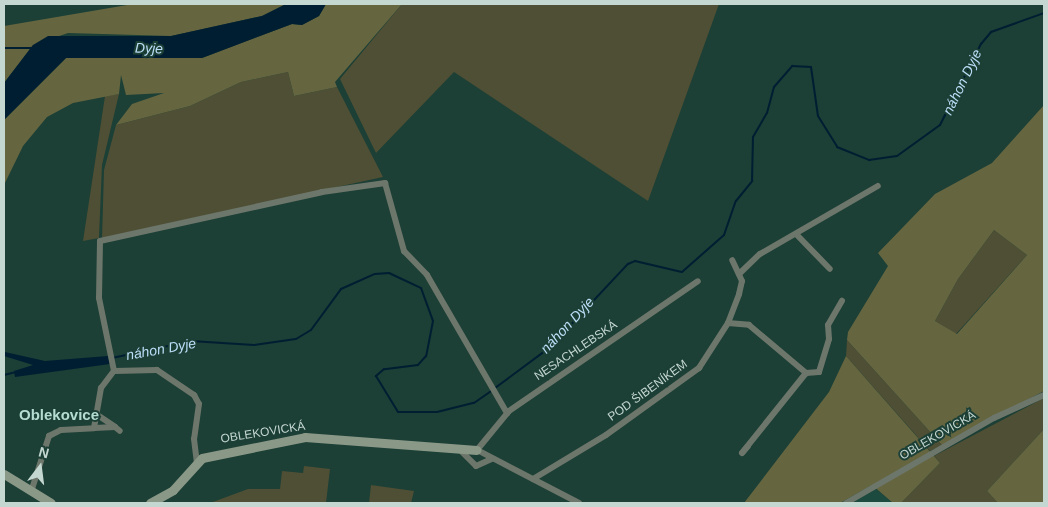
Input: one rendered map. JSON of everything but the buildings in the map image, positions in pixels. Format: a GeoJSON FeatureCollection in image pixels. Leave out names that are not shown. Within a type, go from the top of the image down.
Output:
{"type":"FeatureCollection","features":[{"type":"Feature","properties":{"kind":"street"},"geometry":{"type":"LineString","coordinates":[[94,428],[101,388],[113,368],[109,355],[98,287],[100,241],[385,183],[404,251],[427,275],[489,386],[507,413]]}},
{"type":"Feature","properties":{"kind":"street"},"geometry":{"type":"LineString","coordinates":[[732,260],[739,274],[760,254],[797,235],[878,186]]}},
{"type":"Feature","properties":{"kind":"street"},"geometry":{"type":"LineString","coordinates":[[797,235],[830,269]]}},
{"type":"Feature","properties":{"kind":"street","name":"POD ŠIBENÍKEM"},"geometry":{"type":"LineString","coordinates":[[533,479],[606,435],[699,368],[728,323],[739,294],[739,274]]}},
{"type":"Feature","properties":{"kind":"street","name":"NESACHLEBSKÁ"},"geometry":{"type":"LineString","coordinates":[[476,450],[507,413],[698,281]]}},
{"type":"Feature","properties":{"kind":"street"},"geometry":{"type":"LineString","coordinates":[[728,323],[750,325],[806,373],[820,372],[829,338],[828,325],[842,301]]}},
{"type":"Feature","properties":{"kind":"street"},"geometry":{"type":"LineString","coordinates":[[113,368],[157,370],[194,395],[199,404],[194,439],[197,464]]}},
{"type":"Feature","properties":{"kind":"street"},"geometry":{"type":"LineString","coordinates":[[748,446],[806,373]]}},
{"type":"Feature","properties":{"kind":"street","name":"OBLEKOVICKÁ"},"geometry":{"type":"LineString","coordinates":[[846,503],[994,418],[1044,395]]}},
{"type":"Feature","properties":{"kind":"street"},"geometry":{"type":"LineString","coordinates":[[35,498],[49,436],[61,430],[118,429],[96,414]]}},
{"type":"Feature","properties":{"kind":"street","name":"OBLEKOVICKÁ"},"geometry":{"type":"LineString","coordinates":[[150,503],[173,490],[197,464],[218,452],[305,437],[476,450],[580,503]]}},
{"type":"Feature","properties":{"kind":"street"},"geometry":{"type":"LineString","coordinates":[[459,449],[476,466],[492,459]]}},
{"type":"Feature","properties":{"kind":"street"},"geometry":{"type":"LineString","coordinates":[[4,474],[35,498],[51,503]]}},
{"type":"Feature","properties":{"kind":"shaded area"},"geometry":{"type":"Polygon","coordinates":[[[133,4],[286,4],[262,16],[171,36],[68,33],[33,45],[4,83],[4,26],[133,4]]]}},
{"type":"Feature","properties":{"kind":"shaded area"},"geometry":{"type":"Polygon","coordinates":[[[326,4],[402,4],[335,82],[337,87],[294,96],[288,72],[241,82],[190,106],[116,125],[132,104],[164,93],[126,95],[121,75],[119,94],[73,103],[47,117],[23,146],[4,185],[4,120],[66,58],[202,58],[292,24],[302,25],[319,16],[326,4]]]}},
{"type":"Feature","properties":{"kind":"shaded area"},"geometry":{"type":"Polygon","coordinates":[[[402,4],[719,4],[648,201],[454,72],[376,153],[340,79],[402,4]]]}},
{"type":"Feature","properties":{"kind":"shaded area"},"geometry":{"type":"Polygon","coordinates":[[[288,72],[294,96],[337,87],[383,177],[102,238],[104,170],[116,125],[190,106],[241,82],[288,72]]]}},
{"type":"Feature","properties":{"kind":"shaded area"},"geometry":{"type":"Polygon","coordinates":[[[119,94],[102,165],[99,238],[83,241],[105,96],[119,94]]]}},
{"type":"Feature","properties":{"kind":"shaded area"},"geometry":{"type":"Polygon","coordinates":[[[1044,105],[1044,391],[942,445],[847,340],[848,332],[888,266],[878,253],[935,194],[992,163],[1044,105]],[[994,230],[958,279],[935,321],[957,334],[1027,255],[994,230]]]}},
{"type":"Feature","properties":{"kind":"shaded area"},"geometry":{"type":"Polygon","coordinates":[[[994,230],[1027,255],[956,334],[935,321],[958,279],[994,230]]]}},
{"type":"Feature","properties":{"kind":"shaded area"},"geometry":{"type":"Polygon","coordinates":[[[847,340],[942,445],[930,451],[846,356],[847,340]]]}},
{"type":"Feature","properties":{"kind":"shaded area"},"geometry":{"type":"Polygon","coordinates":[[[846,356],[940,463],[901,503],[893,503],[872,485],[840,503],[744,503],[829,392],[846,356]]]}},
{"type":"Feature","properties":{"kind":"shaded area"},"geometry":{"type":"Polygon","coordinates":[[[1044,398],[1044,429],[987,491],[998,503],[901,503],[940,463],[934,456],[1044,398]]]}},
{"type":"Feature","properties":{"kind":"shaded area"},"geometry":{"type":"Polygon","coordinates":[[[1044,429],[1044,503],[998,503],[987,491],[1044,429]]]}},
{"type":"Feature","properties":{"kind":"shaded area"},"geometry":{"type":"Polygon","coordinates":[[[304,466],[330,469],[326,503],[210,503],[248,489],[280,489],[282,471],[303,473],[304,466]]]}},
{"type":"Feature","properties":{"kind":"shaded area"},"geometry":{"type":"Polygon","coordinates":[[[371,485],[414,491],[411,503],[369,503],[371,485]]]}},
{"type":"Feature","properties":{"kind":"shaded area"},"geometry":{"type":"Polygon","coordinates":[[[876,489],[893,503],[852,503],[876,489]]]}},
{"type":"Feature","properties":{"kind":"water","name":"Dyje"},"geometry":{"type":"Polygon","coordinates":[[[286,4],[326,4],[319,16],[302,25],[292,24],[202,58],[66,58],[4,120],[4,83],[33,45],[48,36],[171,36],[262,16],[286,4]]]}},
{"type":"Feature","properties":{"kind":"water"},"geometry":{"type":"Polygon","coordinates":[[[5,352],[45,361],[108,356],[110,364],[15,377],[14,371],[33,365],[4,356],[5,352]]]}},
{"type":"Feature","properties":{"kind":"waterway","name":"náhon Dyje"},"geometry":{"type":"LineString","coordinates":[[495,388],[549,348],[628,264],[635,261],[682,272],[724,235],[736,201],[752,181],[753,137],[767,113],[774,87],[792,66],[811,67],[818,116],[837,147],[869,160],[897,156],[940,125],[981,44],[991,32],[1044,13]]}},
{"type":"Feature","properties":{"kind":"waterway"},"geometry":{"type":"LineString","coordinates":[[4,48],[34,48]]}},
{"type":"Feature","properties":{"kind":"waterway","name":"náhon Dyje"},"geometry":{"type":"LineString","coordinates":[[112,358],[191,341],[254,345],[296,339],[311,330],[341,289],[375,274],[389,273],[421,288],[433,321],[426,356],[418,365],[384,369],[376,376],[398,412],[437,412],[474,403],[491,391]]}},
{"type":"Feature","properties":{"kind":"waterway"},"geometry":{"type":"LineString","coordinates":[[4,375],[16,372]]}},
{"type":"Feature","properties":{"kind":"district","name":"Oblekovice"},"geometry":{"type":"Point","coordinates":[59,415]}}]}
